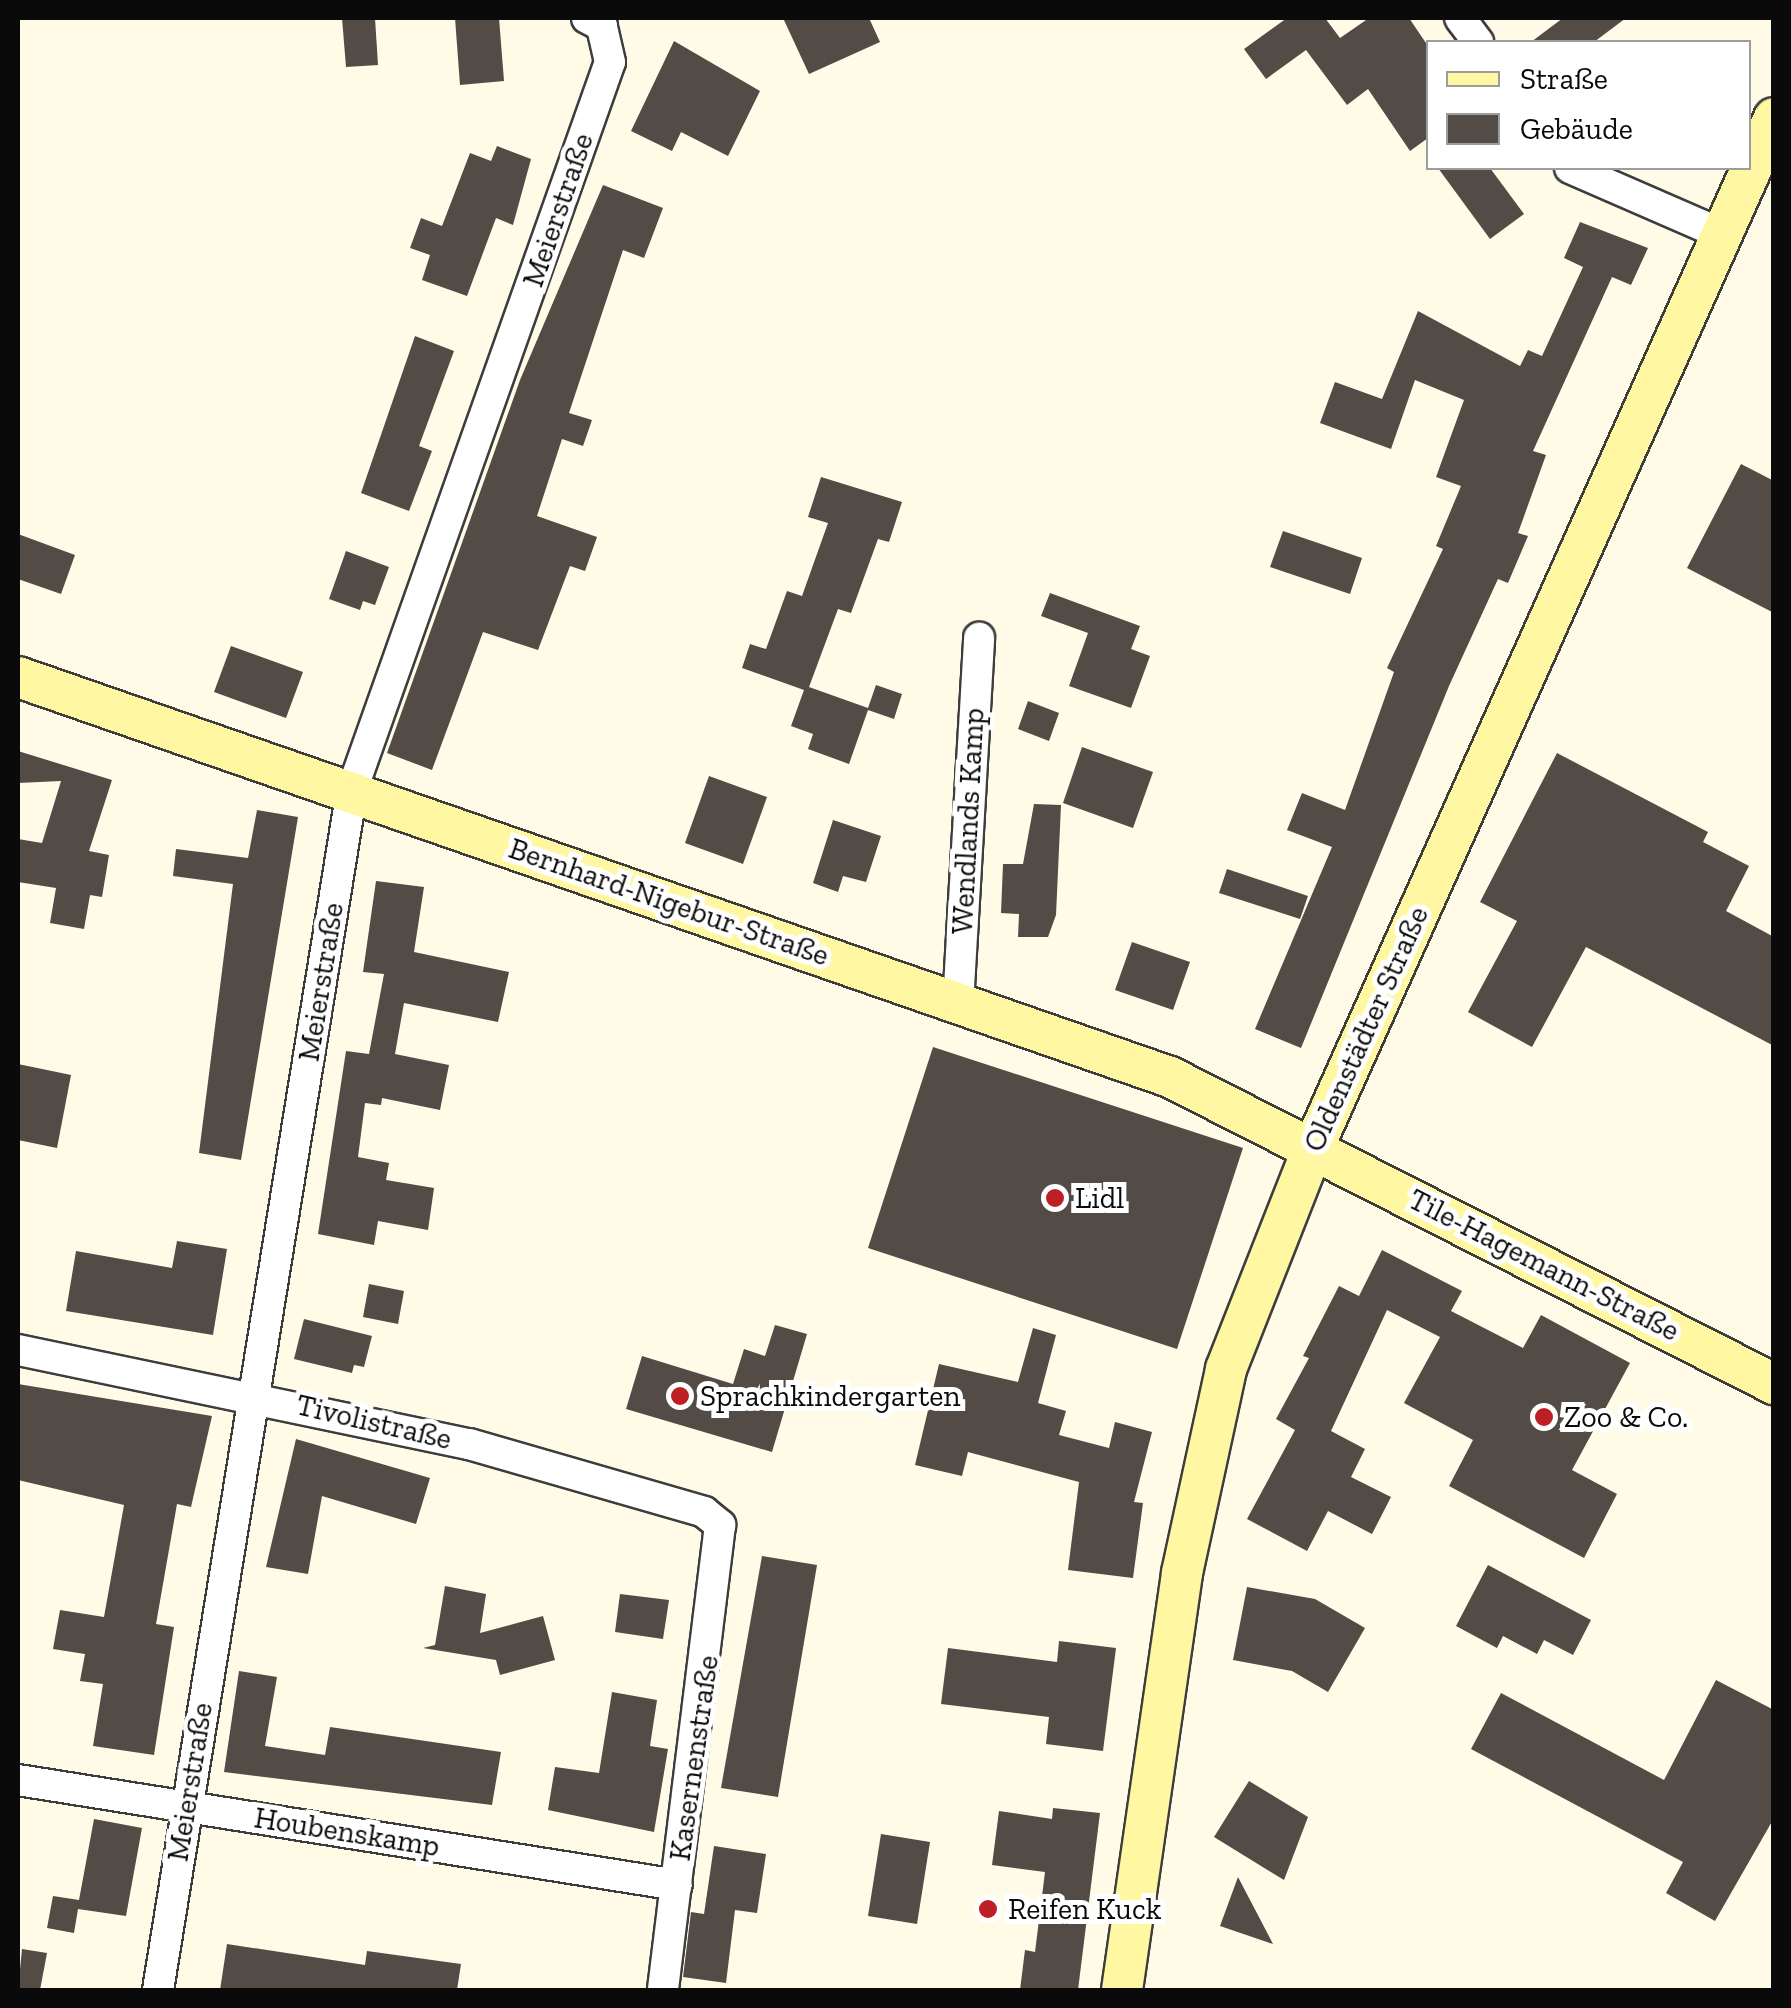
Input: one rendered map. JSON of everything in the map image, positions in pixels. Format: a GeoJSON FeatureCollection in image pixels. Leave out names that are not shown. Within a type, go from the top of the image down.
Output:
{"type":"FeatureCollection","features":[{"type":"Feature","properties":{"kind":"street"},"geometry":{"type":"LineString","coordinates":[[1460,18],[1476,40]]}},
{"type":"Feature","properties":{"kind":"street","name":"Meierstraße"},"geometry":{"type":"LineString","coordinates":[[161,1990],[185,1806],[352,790],[610,62],[603,20]]}},
{"type":"Feature","properties":{"kind":"street","name":"Oldenstädter Straße"},"geometry":{"type":"LineString","coordinates":[[1751,169],[1774,118]]}},
{"type":"Feature","properties":{"kind":"street"},"geometry":{"type":"LineString","coordinates":[[1575,170],[1722,234]]}},
{"type":"Feature","properties":{"kind":"street","name":"Oldenstädter Straße"},"geometry":{"type":"LineString","coordinates":[[1122,1990],[1182,1573],[1226,1369],[1314,1146],[1751,170]]}},
{"type":"Feature","properties":{"kind":"street","name":"Wendlands Kamp"},"geometry":{"type":"LineString","coordinates":[[958,1004],[979,638]]}},
{"type":"Feature","properties":{"kind":"street","name":"Bernhard-Nigebur-Straße"},"geometry":{"type":"LineString","coordinates":[[18,677],[1170,1077],[1314,1146]]}},
{"type":"Feature","properties":{"kind":"street","name":"Tile-Hagemann-Straße"},"geometry":{"type":"LineString","coordinates":[[1314,1146],[1774,1384]]}},
{"type":"Feature","properties":{"kind":"street","name":"Tivolistraße"},"geometry":{"type":"LineString","coordinates":[[18,1350],[254,1394],[505,1454],[704,1512],[720,1526]]}},
{"type":"Feature","properties":{"kind":"street","name":"Kasernenstraße"},"geometry":{"type":"LineString","coordinates":[[663,1990],[720,1526]]}},
{"type":"Feature","properties":{"kind":"street","name":"Houbenskamp"},"geometry":{"type":"LineString","coordinates":[[18,1780],[677,1885]]}},
{"type":"Feature","properties":{"kind":"building"},"geometry":{"type":"Polygon","coordinates":[[[342,18],[375,18],[378,65],[346,67],[342,18]]]}},
{"type":"Feature","properties":{"kind":"building"},"geometry":{"type":"Polygon","coordinates":[[[455,18],[499,18],[504,81],[460,85],[455,18]]]}},
{"type":"Feature","properties":{"kind":"building"},"geometry":{"type":"Polygon","coordinates":[[[783,18],[869,18],[880,42],[809,74],[783,18]]]}},
{"type":"Feature","properties":{"kind":"building"},"geometry":{"type":"Polygon","coordinates":[[[1287,18],[1325,18],[1340,38],[1369,18],[1409,18],[1426,43],[1426,139],[1410,151],[1368,89],[1347,105],[1306,50],[1266,79],[1244,49],[1287,18]]]}},
{"type":"Feature","properties":{"kind":"building"},"geometry":{"type":"Polygon","coordinates":[[[1563,18],[1626,18],[1597,40],[1534,40],[1563,18]]]}},
{"type":"Feature","properties":{"kind":"building"},"geometry":{"type":"Polygon","coordinates":[[[674,41],[760,91],[728,156],[681,132],[672,151],[631,131],[674,41]]]}},
{"type":"Feature","properties":{"kind":"building"},"geometry":{"type":"Polygon","coordinates":[[[497,146],[531,159],[513,225],[496,218],[467,296],[422,280],[430,255],[410,248],[421,218],[442,226],[470,153],[491,161],[497,146]]]}},
{"type":"Feature","properties":{"kind":"building"},"geometry":{"type":"Polygon","coordinates":[[[1439,170],[1491,170],[1524,214],[1490,239],[1439,170]]]}},
{"type":"Feature","properties":{"kind":"building"},"geometry":{"type":"Polygon","coordinates":[[[603,185],[663,208],[644,258],[623,250],[569,413],[592,420],[583,446],[562,439],[537,516],[597,537],[585,571],[570,566],[538,650],[483,632],[432,770],[387,753],[520,380],[603,185]]]}},
{"type":"Feature","properties":{"kind":"building"},"geometry":{"type":"Polygon","coordinates":[[[1580,222],[1648,248],[1631,285],[1612,277],[1533,451],[1546,455],[1518,533],[1528,536],[1508,583],[1498,579],[1449,686],[1301,1048],[1255,1029],[1332,847],[1287,830],[1302,793],[1345,810],[1394,672],[1387,668],[1443,549],[1436,546],[1461,486],[1436,477],[1464,400],[1415,380],[1391,449],[1320,423],[1335,382],[1382,399],[1418,311],[1520,366],[1528,350],[1542,356],[1583,267],[1564,258],[1580,222]]]}},
{"type":"Feature","properties":{"kind":"building"},"geometry":{"type":"Polygon","coordinates":[[[415,336],[454,351],[419,446],[432,451],[409,511],[361,493],[415,336]]]}},
{"type":"Feature","properties":{"kind":"building"},"geometry":{"type":"Polygon","coordinates":[[[1741,464],[1774,481],[1774,613],[1687,568],[1741,464]]]}},
{"type":"Feature","properties":{"kind":"building"},"geometry":{"type":"Polygon","coordinates":[[[821,477],[902,502],[889,542],[878,539],[851,613],[838,609],[809,687],[868,708],[876,685],[902,694],[894,719],[868,710],[849,764],[808,749],[813,734],[791,726],[804,690],[742,668],[750,644],[766,649],[787,591],[802,596],[828,523],[808,517],[821,477]]]}},
{"type":"Feature","properties":{"kind":"building"},"geometry":{"type":"Polygon","coordinates":[[[1283,531],[1362,558],[1350,594],[1270,567],[1283,531]]]}},
{"type":"Feature","properties":{"kind":"building"},"geometry":{"type":"Polygon","coordinates":[[[18,534],[75,555],[61,594],[18,579],[18,534]]]}},
{"type":"Feature","properties":{"kind":"building"},"geometry":{"type":"Polygon","coordinates":[[[346,551],[389,567],[375,605],[363,601],[360,610],[329,599],[346,551]]]}},
{"type":"Feature","properties":{"kind":"building"},"geometry":{"type":"Polygon","coordinates":[[[1050,593],[1140,626],[1131,649],[1150,656],[1131,708],[1069,686],[1088,633],[1041,616],[1050,593]]]}},
{"type":"Feature","properties":{"kind":"building"},"geometry":{"type":"Polygon","coordinates":[[[231,646],[303,672],[286,718],[214,692],[231,646]]]}},
{"type":"Feature","properties":{"kind":"building"},"geometry":{"type":"Polygon","coordinates":[[[1028,701],[1059,713],[1049,741],[1018,729],[1028,701]]]}},
{"type":"Feature","properties":{"kind":"building"},"geometry":{"type":"Polygon","coordinates":[[[1082,747],[1153,772],[1133,828],[1063,803],[1082,747]]]}},
{"type":"Feature","properties":{"kind":"building"},"geometry":{"type":"Polygon","coordinates":[[[18,751],[112,780],[89,851],[109,855],[102,897],[90,895],[84,929],[50,923],[56,888],[18,882],[18,839],[42,843],[61,781],[18,783],[18,751]]]}},
{"type":"Feature","properties":{"kind":"building"},"geometry":{"type":"Polygon","coordinates":[[[1557,753],[1708,832],[1703,842],[1749,866],[1726,911],[1774,937],[1774,1046],[1586,947],[1532,1047],[1468,1012],[1517,921],[1480,902],[1557,753]]]}},
{"type":"Feature","properties":{"kind":"building"},"geometry":{"type":"Polygon","coordinates":[[[709,776],[767,797],[743,864],[685,843],[709,776]]]}},
{"type":"Feature","properties":{"kind":"building"},"geometry":{"type":"Polygon","coordinates":[[[1034,804],[1061,805],[1056,915],[1048,937],[1018,937],[1019,914],[1001,913],[1003,864],[1023,864],[1034,804]]]}},
{"type":"Feature","properties":{"kind":"building"},"geometry":{"type":"Polygon","coordinates":[[[257,810],[298,817],[241,1160],[199,1153],[233,884],[173,876],[176,849],[248,858],[257,810]]]}},
{"type":"Feature","properties":{"kind":"building"},"geometry":{"type":"Polygon","coordinates":[[[833,820],[881,836],[866,882],[843,876],[838,892],[813,883],[833,820]]]}},
{"type":"Feature","properties":{"kind":"building"},"geometry":{"type":"Polygon","coordinates":[[[1227,869],[1308,896],[1300,919],[1219,893],[1227,869]]]}},
{"type":"Feature","properties":{"kind":"building"},"geometry":{"type":"Polygon","coordinates":[[[376,881],[424,887],[414,952],[509,972],[498,1022],[404,1003],[395,1054],[449,1065],[440,1110],[382,1098],[381,1105],[365,1103],[358,1157],[389,1163],[386,1180],[434,1188],[428,1230],[378,1221],[374,1245],[318,1234],[346,1051],[369,1054],[384,974],[363,972],[376,881]]]}},
{"type":"Feature","properties":{"kind":"building"},"geometry":{"type":"Polygon","coordinates":[[[1132,942],[1190,962],[1173,1010],[1115,990],[1132,942]]]}},
{"type":"Feature","properties":{"kind":"building","name":"Lidl"},"geometry":{"type":"Polygon","coordinates":[[[933,1047],[1243,1148],[1177,1349],[868,1248],[933,1047]]]}},
{"type":"Feature","properties":{"kind":"building"},"geometry":{"type":"Polygon","coordinates":[[[18,1064],[71,1075],[57,1148],[18,1140],[18,1064]]]}},
{"type":"Feature","properties":{"kind":"building"},"geometry":{"type":"Polygon","coordinates":[[[177,1241],[227,1249],[213,1335],[66,1311],[76,1251],[172,1268],[177,1241]]]}},
{"type":"Feature","properties":{"kind":"building"},"geometry":{"type":"Polygon","coordinates":[[[1382,1250],[1462,1291],[1451,1311],[1523,1348],[1541,1315],[1630,1363],[1572,1470],[1617,1494],[1584,1558],[1449,1486],[1473,1440],[1404,1403],[1440,1337],[1387,1310],[1331,1431],[1365,1449],[1351,1477],[1391,1497],[1372,1534],[1328,1511],[1307,1551],[1247,1519],[1295,1430],[1276,1419],[1309,1358],[1303,1356],[1339,1286],[1359,1296],[1382,1250]]]}},
{"type":"Feature","properties":{"kind":"building"},"geometry":{"type":"Polygon","coordinates":[[[369,1284],[404,1291],[398,1324],[363,1317],[369,1284]]]}},
{"type":"Feature","properties":{"kind":"building"},"geometry":{"type":"Polygon","coordinates":[[[304,1319],[372,1336],[364,1367],[354,1365],[352,1373],[294,1359],[304,1319]]]}},
{"type":"Feature","properties":{"kind":"building"},"geometry":{"type":"Polygon","coordinates":[[[775,1325],[807,1334],[772,1452],[626,1409],[642,1356],[733,1384],[744,1349],[765,1356],[775,1325]]]}},
{"type":"Feature","properties":{"kind":"building"},"geometry":{"type":"Polygon","coordinates":[[[1033,1328],[1056,1335],[1038,1403],[1066,1411],[1059,1435],[1109,1448],[1115,1422],[1152,1432],[1134,1502],[1143,1503],[1133,1578],[1068,1570],[1079,1482],[968,1452],[962,1476],[915,1465],[939,1364],[1018,1382],[1033,1328]]]}},
{"type":"Feature","properties":{"kind":"building"},"geometry":{"type":"Polygon","coordinates":[[[18,1384],[212,1416],[191,1507],[177,1504],[156,1624],[174,1627],[154,1755],[93,1746],[103,1684],[80,1681],[85,1654],[53,1649],[60,1610],[104,1617],[124,1505],[18,1480],[18,1384]]]}},
{"type":"Feature","properties":{"kind":"building"},"geometry":{"type":"Polygon","coordinates":[[[296,1439],[430,1478],[416,1524],[322,1496],[308,1574],[266,1567],[296,1439]]]}},
{"type":"Feature","properties":{"kind":"building"},"geometry":{"type":"Polygon","coordinates":[[[762,1556],[817,1565],[778,1797],[721,1788],[762,1556]]]}},
{"type":"Feature","properties":{"kind":"building"},"geometry":{"type":"Polygon","coordinates":[[[1488,1565],[1591,1620],[1573,1655],[1544,1640],[1537,1654],[1503,1636],[1497,1648],[1456,1626],[1488,1565]]]}},
{"type":"Feature","properties":{"kind":"building"},"geometry":{"type":"Polygon","coordinates":[[[445,1586],[486,1594],[480,1633],[543,1616],[555,1660],[500,1675],[496,1660],[423,1648],[435,1645],[445,1586]]]}},
{"type":"Feature","properties":{"kind":"building"},"geometry":{"type":"Polygon","coordinates":[[[1247,1587],[1315,1599],[1365,1628],[1328,1692],[1292,1671],[1233,1660],[1247,1587]]]}},
{"type":"Feature","properties":{"kind":"building"},"geometry":{"type":"Polygon","coordinates":[[[620,1594],[669,1600],[663,1639],[615,1632],[620,1594]]]}},
{"type":"Feature","properties":{"kind":"building"},"geometry":{"type":"Polygon","coordinates":[[[1059,1641],[1116,1648],[1103,1751],[1046,1744],[1049,1717],[941,1704],[948,1648],[1057,1662],[1059,1641]]]}},
{"type":"Feature","properties":{"kind":"building"},"geometry":{"type":"Polygon","coordinates":[[[239,1671],[277,1677],[265,1746],[325,1755],[330,1727],[501,1752],[492,1805],[224,1772],[239,1671]]]}},
{"type":"Feature","properties":{"kind":"building"},"geometry":{"type":"Polygon","coordinates":[[[1716,1680],[1774,1710],[1774,1818],[1715,1921],[1666,1893],[1683,1862],[1471,1749],[1501,1693],[1664,1780],[1716,1680]]]}},
{"type":"Feature","properties":{"kind":"building"},"geometry":{"type":"Polygon","coordinates":[[[612,1692],[657,1700],[650,1746],[668,1749],[654,1832],[548,1810],[555,1767],[599,1773],[612,1692]]]}},
{"type":"Feature","properties":{"kind":"building"},"geometry":{"type":"Polygon","coordinates":[[[1249,1781],[1308,1817],[1284,1880],[1214,1837],[1249,1781]]]}},
{"type":"Feature","properties":{"kind":"building"},"geometry":{"type":"Polygon","coordinates":[[[1053,1808],[1100,1813],[1078,1990],[1020,1990],[1025,1950],[1035,1952],[1045,1872],[992,1865],[999,1811],[1052,1819],[1053,1808]]]}},
{"type":"Feature","properties":{"kind":"building"},"geometry":{"type":"Polygon","coordinates":[[[94,1819],[142,1828],[126,1916],[78,1909],[74,1933],[47,1928],[53,1896],[79,1900],[94,1819]]]}},
{"type":"Feature","properties":{"kind":"building"},"geometry":{"type":"Polygon","coordinates":[[[881,1834],[930,1842],[917,1924],[868,1916],[881,1834]]]}},
{"type":"Feature","properties":{"kind":"building"},"geometry":{"type":"Polygon","coordinates":[[[714,1846],[766,1854],[757,1913],[735,1910],[726,1983],[683,1977],[691,1912],[704,1914],[714,1846]]]}},
{"type":"Feature","properties":{"kind":"building"},"geometry":{"type":"Polygon","coordinates":[[[1238,1877],[1273,1944],[1220,1926],[1238,1877]]]}},
{"type":"Feature","properties":{"kind":"building"},"geometry":{"type":"Polygon","coordinates":[[[227,1944],[365,1965],[367,1951],[461,1964],[457,1990],[220,1990],[227,1944]]]}},
{"type":"Feature","properties":{"kind":"building"},"geometry":{"type":"Polygon","coordinates":[[[22,1949],[47,1953],[40,1990],[18,1990],[22,1949]]]}},
{"type":"Feature","properties":{"kind":"place","name":"Lidl"},"geometry":{"type":"Point","coordinates":[1055,1198]}},
{"type":"Feature","properties":{"kind":"place","name":"Sprachkindergarten"},"geometry":{"type":"Point","coordinates":[680,1396]}},
{"type":"Feature","properties":{"kind":"place","name":"Zoo & Co."},"geometry":{"type":"Point","coordinates":[1544,1417]}},
{"type":"Feature","properties":{"kind":"place","name":"Reifen Kuck"},"geometry":{"type":"Point","coordinates":[988,1909]}}]}
